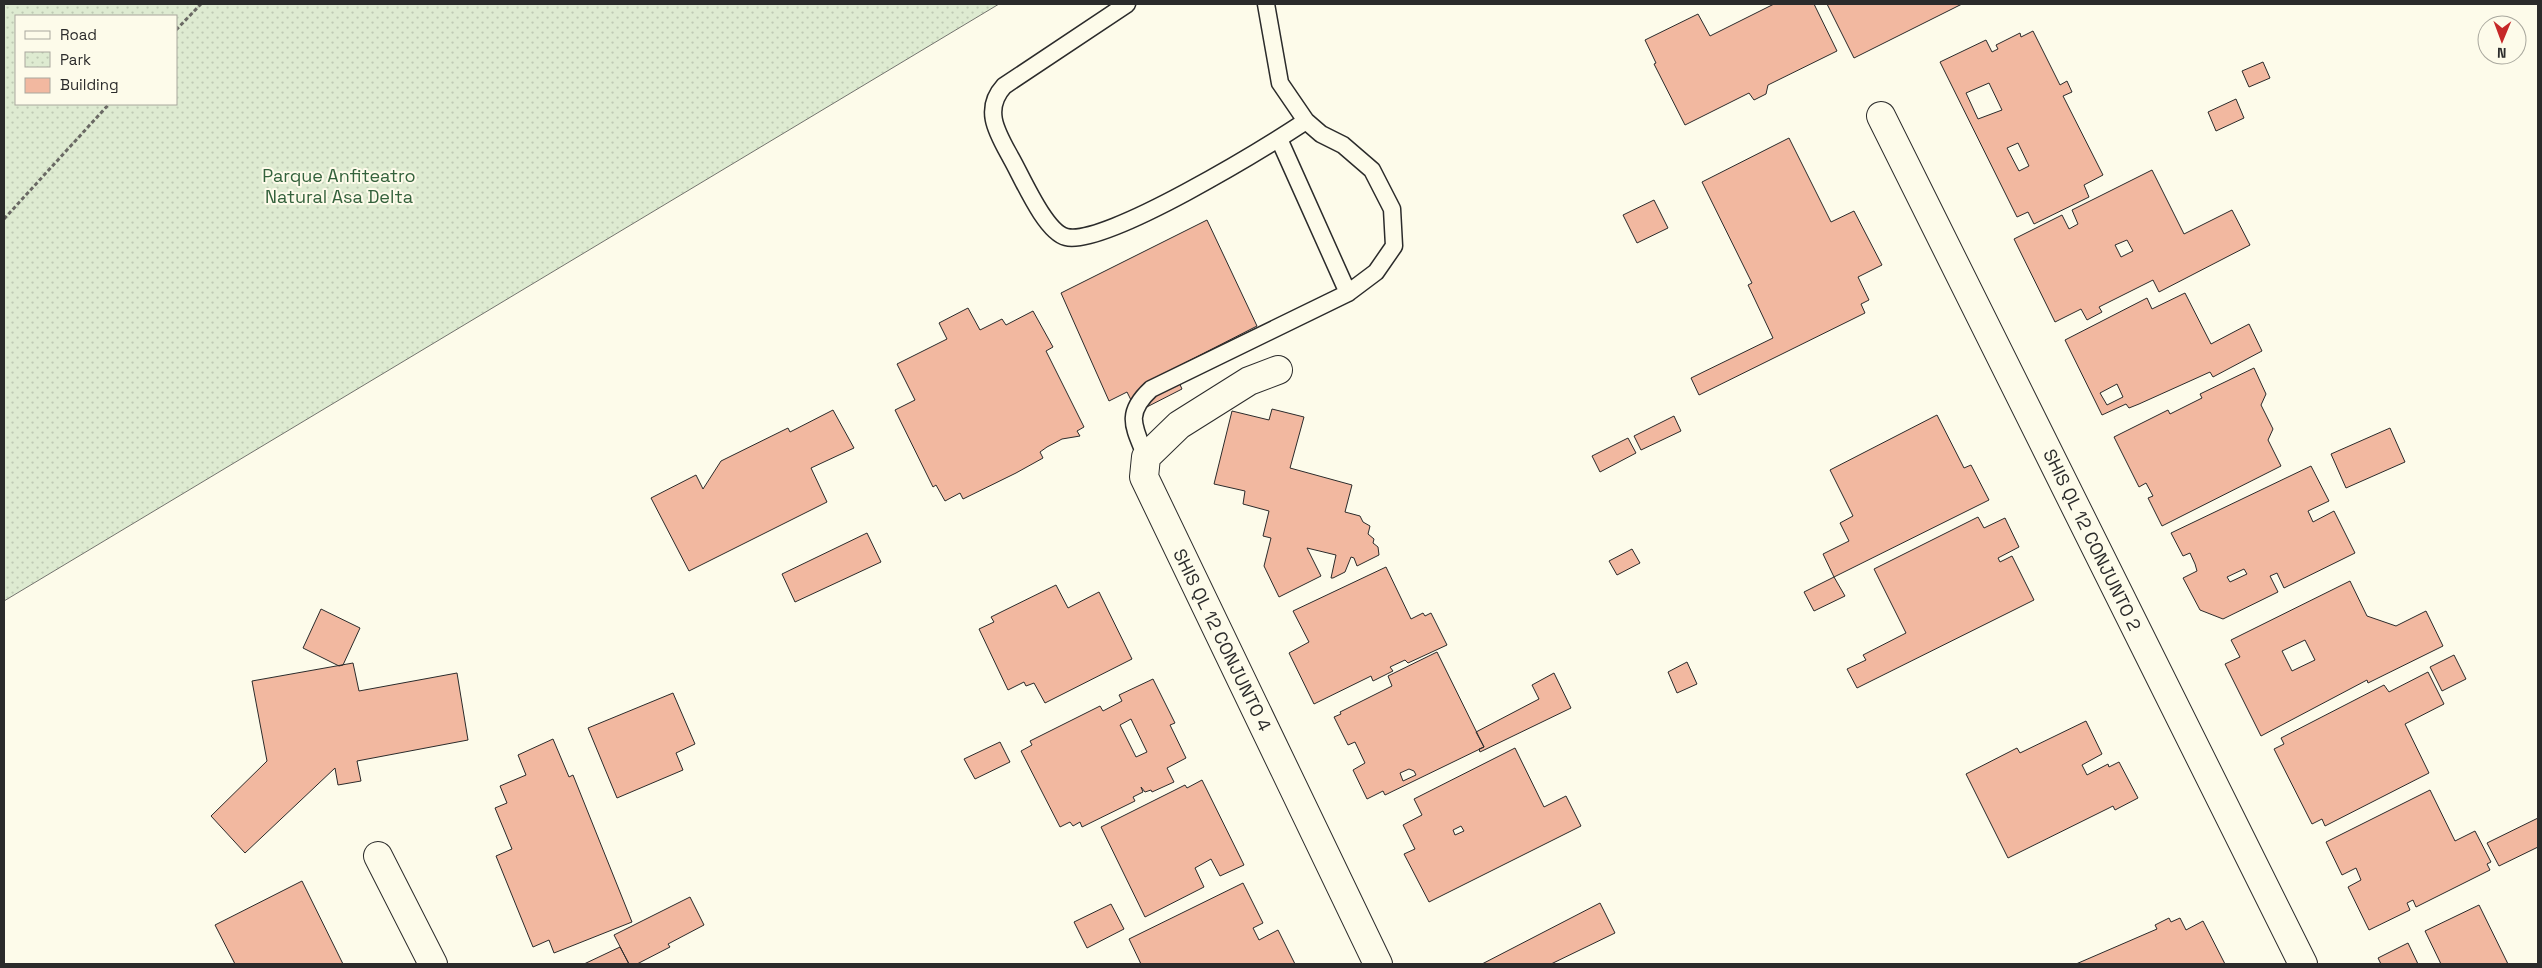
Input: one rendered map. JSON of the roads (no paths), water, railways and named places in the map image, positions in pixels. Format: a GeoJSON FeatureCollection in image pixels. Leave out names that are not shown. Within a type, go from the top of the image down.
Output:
{"type":"FeatureCollection","features":[{"type":"Feature","properties":{"kind":"street","name":"SHIS QL 12 CONJUNTO 2"},"geometry":{"type":"LineString","coordinates":[[1881,116],[2303,964]]}},
{"type":"Feature","properties":{"kind":"street"},"geometry":{"type":"LineString","coordinates":[[1146,457],[1178,425],[1206,406],[1249,382],[1278,370]]}},
{"type":"Feature","properties":{"kind":"street","name":"SHIS QL 12 CONJUNTO 4"},"geometry":{"type":"LineString","coordinates":[[1146,457],[1144,477],[1378,964]]}},
{"type":"Feature","properties":{"kind":"street"},"geometry":{"type":"LineString","coordinates":[[378,856],[433,964]]}},
{"type":"Feature","properties":{"kind":"lane"},"geometry":{"type":"LineString","coordinates":[[1127,4],[1004,86],[992,103],[991,116],[1002,143],[1050,228],[1066,238],[1096,236],[1144,215],[1279,139],[1306,121]]}},
{"type":"Feature","properties":{"kind":"lane"},"geometry":{"type":"LineString","coordinates":[[1146,457],[1132,422],[1137,402],[1151,389],[1348,293],[1376,272],[1394,246],[1392,209],[1372,170],[1343,145],[1321,134],[1306,121],[1280,83],[1266,4]]}},
{"type":"Feature","properties":{"kind":"lane"},"geometry":{"type":"LineString","coordinates":[[1279,139],[1348,293]]}},
{"type":"Feature","properties":{"kind":"park label","name":"Parque Anfiteatro Natural Asa Delta"},"geometry":{"type":"Point","coordinates":[339,186]}}]}
